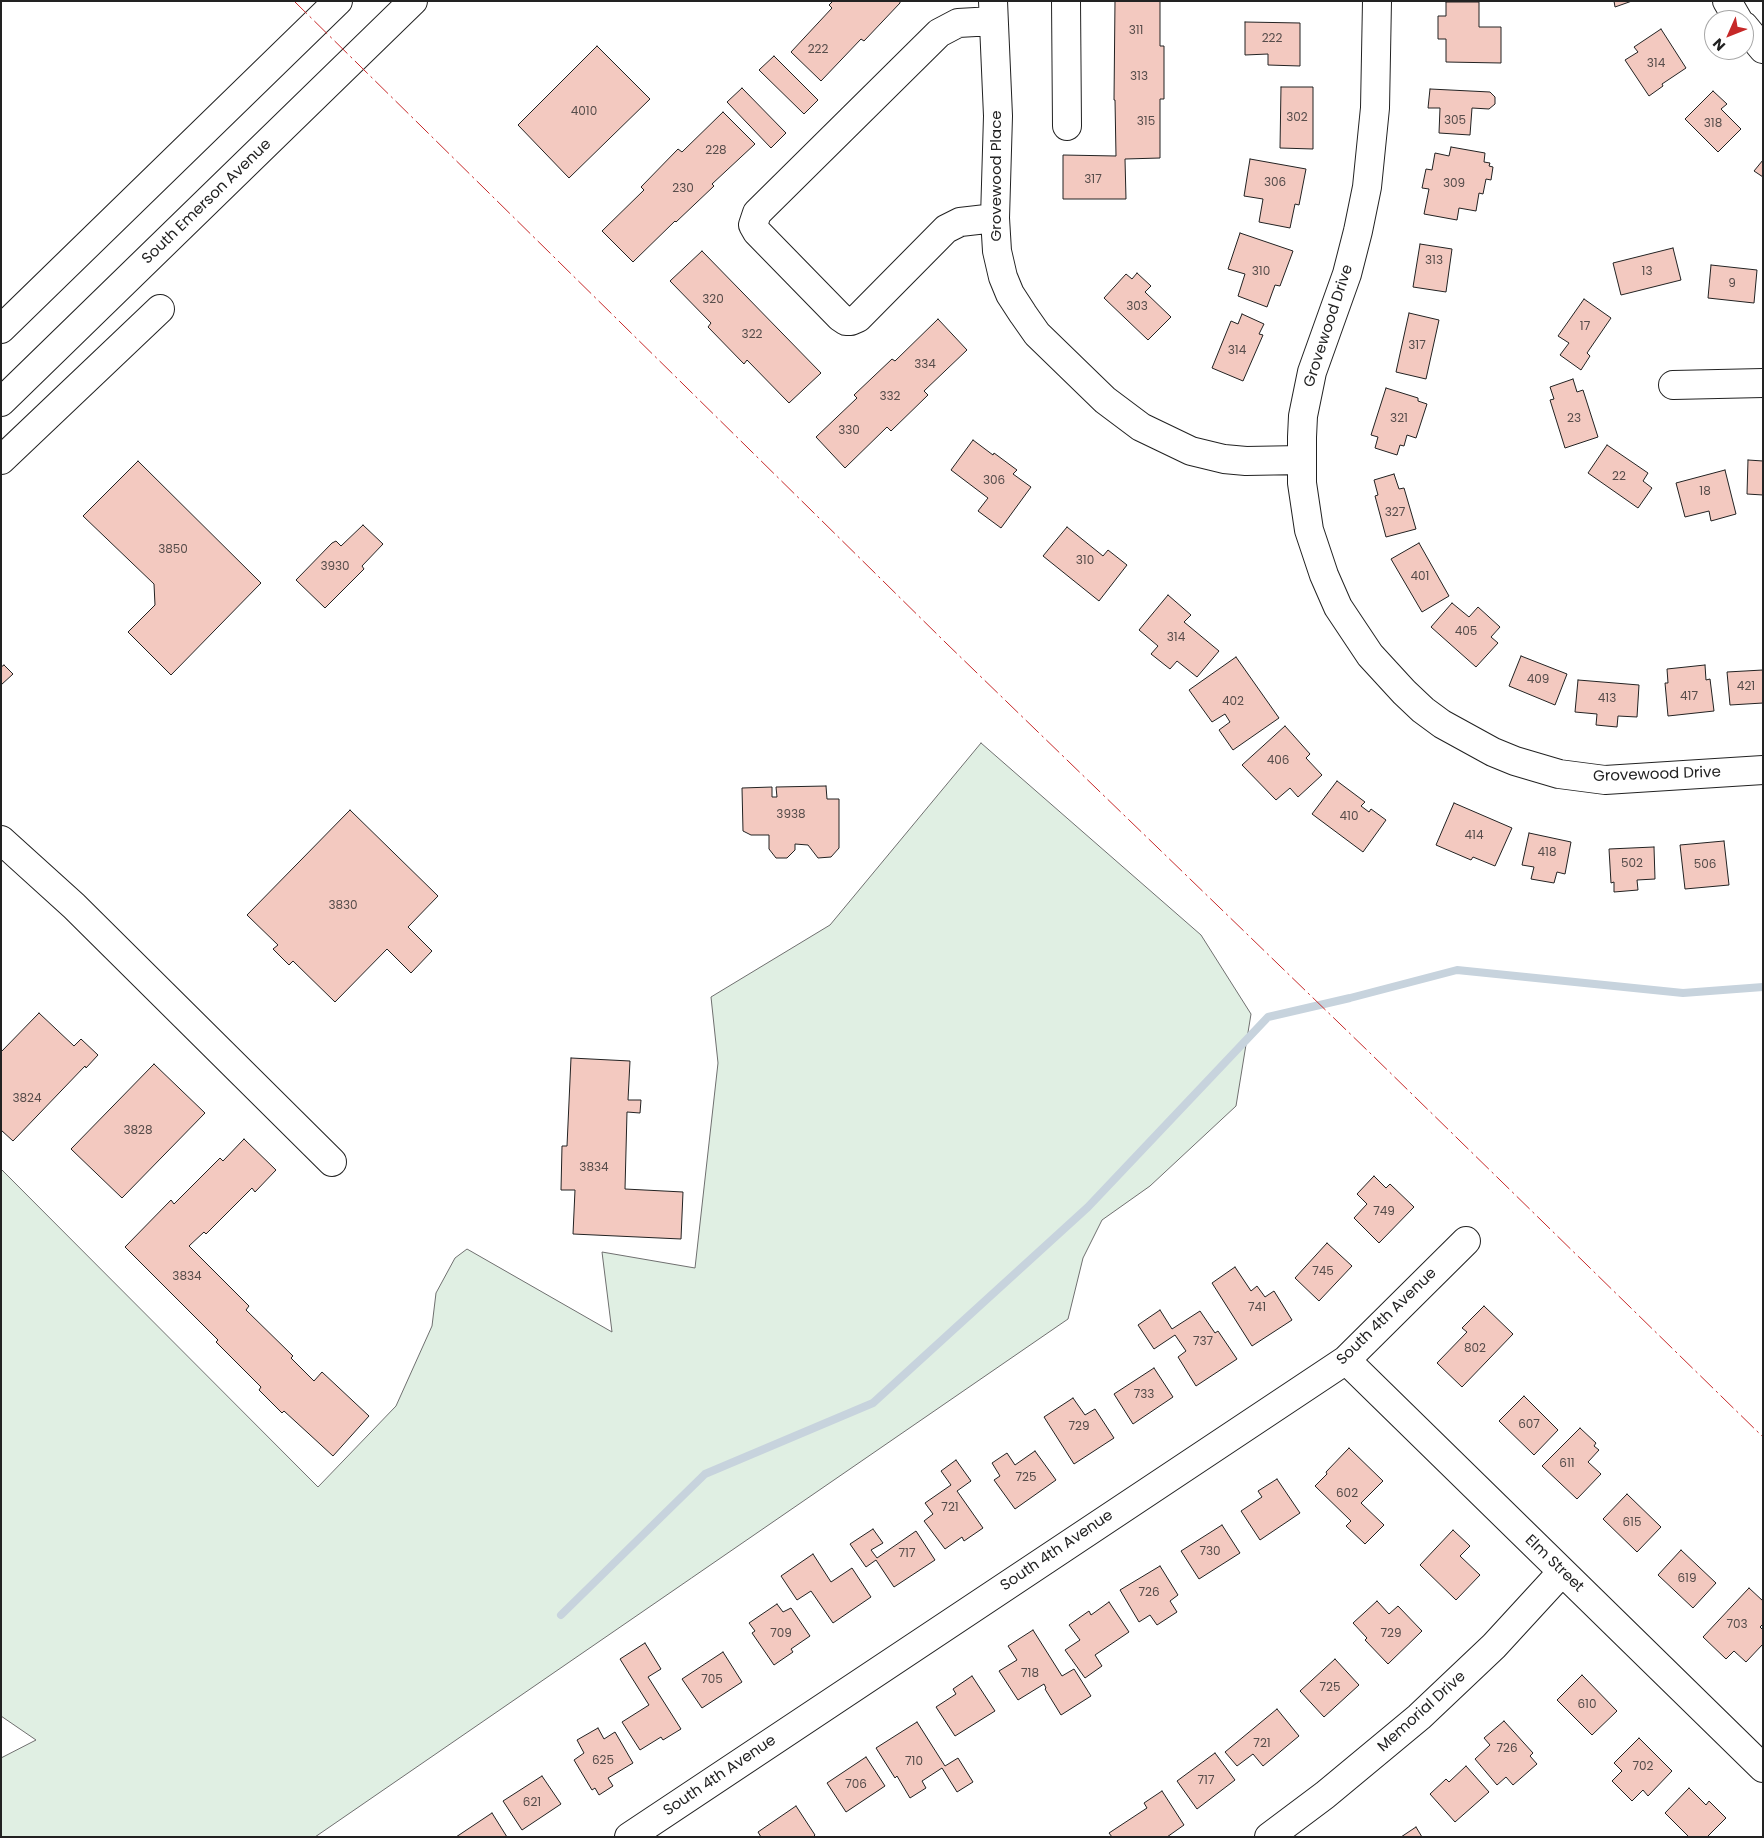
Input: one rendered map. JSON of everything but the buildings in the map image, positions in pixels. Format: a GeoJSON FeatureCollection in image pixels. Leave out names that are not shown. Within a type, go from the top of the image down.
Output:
{"type":"FeatureCollection","features":[{"type":"Feature","properties":{"kind":"street"},"geometry":{"type":"LineString","coordinates":[[1,329],[338,1]]}},
{"type":"Feature","properties":{"kind":"street","name":"South Emerson Avenue"},"geometry":{"type":"LineString","coordinates":[[1,402],[413,1]]}},
{"type":"Feature","properties":{"kind":"street"},"geometry":{"type":"LineString","coordinates":[[1066,1],[1067,126]]}},
{"type":"Feature","properties":{"kind":"street","name":"Grovewood Drive"},"geometry":{"type":"LineString","coordinates":[[1377,1],[1375,108],[1367,186],[1347,274],[1312,372],[1304,416],[1301,460],[1309,530],[1324,575],[1338,607],[1370,655],[1404,692],[1442,724],[1493,752],[1515,761],[1537,768],[1583,777],[1618,780],[1763,770]]}},
{"type":"Feature","properties":{"kind":"street"},"geometry":{"type":"LineString","coordinates":[[993,11],[958,23],[939,33],[757,213],[753,225],[757,232],[840,317],[846,321],[852,321],[858,318],[946,229],[960,222],[995,218]]}},
{"type":"Feature","properties":{"kind":"street","name":"Grovewood Place"},"geometry":{"type":"LineString","coordinates":[[993,11],[998,116],[995,218],[997,251],[1010,294],[1023,314],[1038,334],[1105,400],[1141,427],[1191,451],[1224,459],[1246,461],[1301,460]]}},
{"type":"Feature","properties":{"kind":"street"},"geometry":{"type":"LineString","coordinates":[[1754,38],[1763,49]]}},
{"type":"Feature","properties":{"kind":"street"},"geometry":{"type":"LineString","coordinates":[[1,460],[160,309]]}},
{"type":"Feature","properties":{"kind":"street"},"geometry":{"type":"LineString","coordinates":[[1673,385],[1763,383]]}},
{"type":"Feature","properties":{"kind":"street"},"geometry":{"type":"LineString","coordinates":[[1,840],[74,906],[332,1162]]}},
{"type":"Feature","properties":{"kind":"street","name":"South 4th Avenue"},"geometry":{"type":"LineString","coordinates":[[629,1837],[1346,1360],[1466,1241]]}},
{"type":"Feature","properties":{"kind":"street","name":"Elm Street"},"geometry":{"type":"LineString","coordinates":[[1346,1360],[1763,1768]]}},
{"type":"Feature","properties":{"kind":"street","name":"Memorial Drive"},"geometry":{"type":"LineString","coordinates":[[1270,1836],[1325,1795],[1419,1717],[1494,1646],[1562,1572]]}},
{"type":"Feature","properties":{"kind":"green space"},"geometry":{"type":"Polygon","coordinates":[[[981,743],[1201,935],[1251,1014],[1236,1106],[1150,1186],[1102,1220],[1083,1258],[1068,1319],[315,1837],[1,1837],[1,1758],[36,1740],[1,1716],[1,1169],[318,1487],[396,1406],[432,1326],[436,1293],[455,1258],[467,1249],[612,1332],[602,1252],[695,1268],[718,1063],[711,997],[830,925],[981,743]]]}},
{"type":"Feature","properties":{"kind":"waterway"},"geometry":{"type":"LineString","coordinates":[[561,1615],[705,1474],[873,1403],[1088,1207],[1268,1017],[1457,970],[1683,993],[1763,987]]}},
{"type":"Feature","properties":{"kind":"power"},"geometry":{"type":"LineString","coordinates":[[294,1],[946,643],[1763,1437]]}}]}
